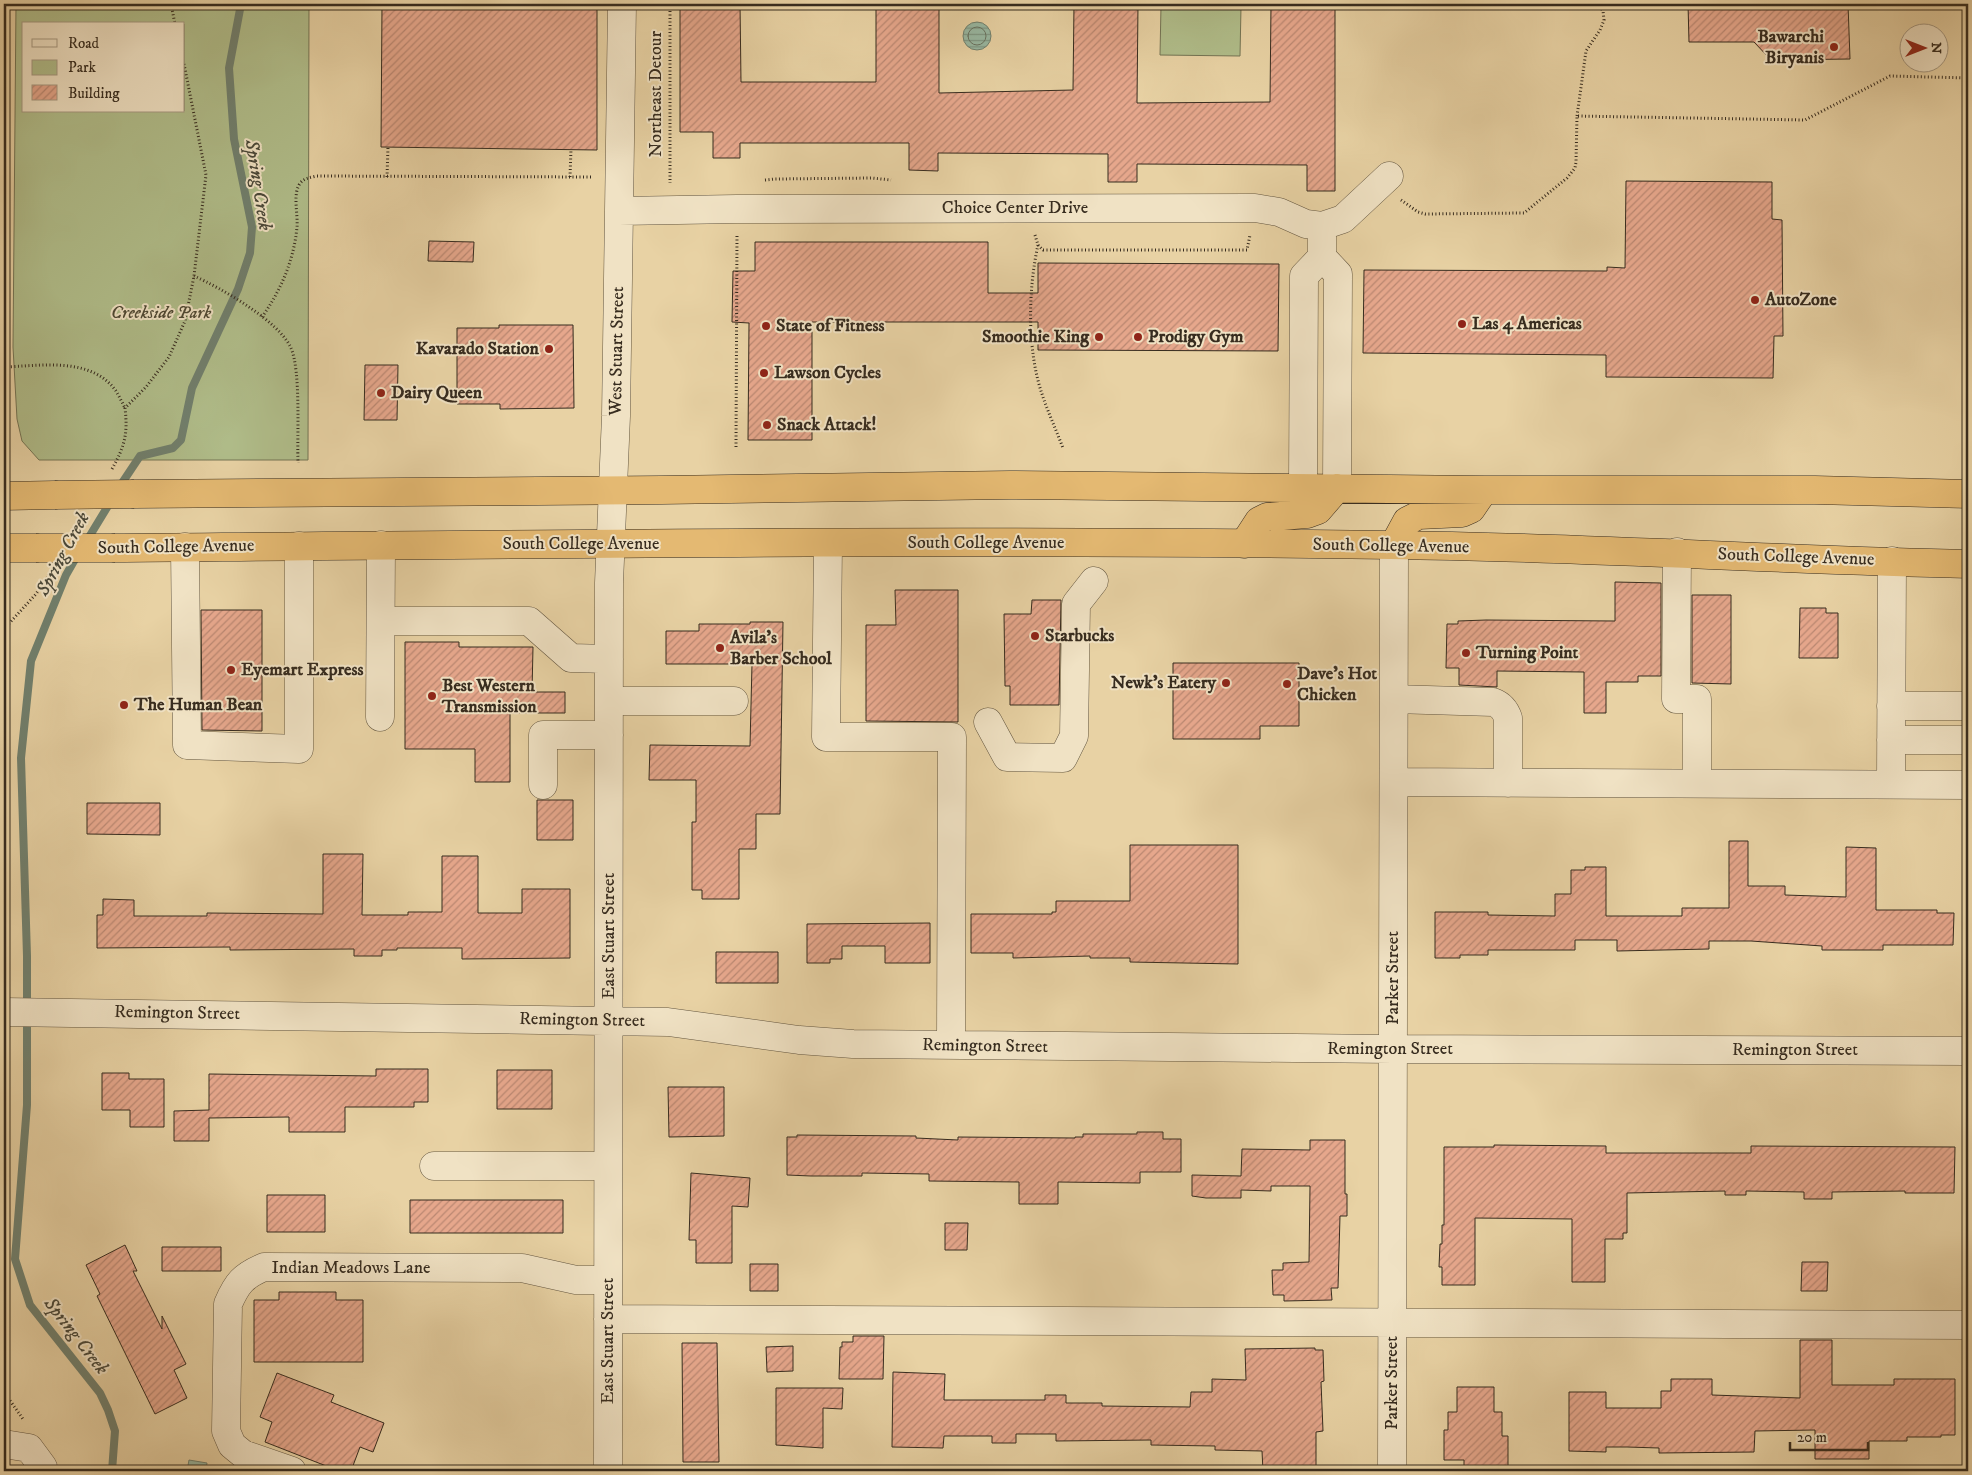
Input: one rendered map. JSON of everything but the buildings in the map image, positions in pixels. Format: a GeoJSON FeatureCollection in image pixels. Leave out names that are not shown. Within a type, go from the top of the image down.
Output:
{"type":"FeatureCollection","features":[{"type":"Feature","properties":{"kind":"highway"},"geometry":{"type":"LineString","coordinates":[[4,496],[1010,485],[1484,490],[1815,490],[1968,494]]}},
{"type":"Feature","properties":{"kind":"highway"},"geometry":{"type":"LineString","coordinates":[[1244,544],[1259,521],[1267,517],[1307,514],[1318,510],[1336,488]]}},
{"type":"Feature","properties":{"kind":"highway"},"geometry":{"type":"LineString","coordinates":[[1394,545],[1407,521],[1419,516],[1462,513],[1471,509],[1484,490]]}},
{"type":"Feature","properties":{"kind":"highway","name":"South College Avenue"},"geometry":{"type":"LineString","coordinates":[[4,548],[1160,542],[1394,545],[1677,552],[1968,564]]}},
{"type":"Feature","properties":{"kind":"street","name":"West Stuart Street"},"geometry":{"type":"LineString","coordinates":[[613,490],[620,211],[622,4]]}},
{"type":"Feature","properties":{"kind":"street"},"geometry":{"type":"LineString","coordinates":[[1336,488],[1338,274],[1322,257],[1322,226],[1343,219],[1392,185]]}},
{"type":"Feature","properties":{"kind":"street","name":"Choice Center Drive"},"geometry":{"type":"LineString","coordinates":[[620,211],[1255,208],[1279,212],[1306,224],[1322,226]]}},
{"type":"Feature","properties":{"kind":"street"},"geometry":{"type":"LineString","coordinates":[[1304,488],[1304,276],[1322,257]]}},
{"type":"Feature","properties":{"kind":"street","name":"East Stuart Street"},"geometry":{"type":"LineString","coordinates":[[608,1471],[609,659],[610,544],[613,490]]}},
{"type":"Feature","properties":{"kind":"street"},"geometry":{"type":"LineString","coordinates":[[828,543],[826,737],[952,737],[951,1045]]}},
{"type":"Feature","properties":{"kind":"street"},"geometry":{"type":"LineString","coordinates":[[380,717],[381,545]]}},
{"type":"Feature","properties":{"kind":"street","name":"Parker Street"},"geometry":{"type":"LineString","coordinates":[[1392,1471],[1394,545]]}},
{"type":"Feature","properties":{"kind":"street"},"geometry":{"type":"LineString","coordinates":[[185,547],[187,744],[298,749],[299,546]]}},
{"type":"Feature","properties":{"kind":"street"},"geometry":{"type":"LineString","coordinates":[[1677,552],[1676,699],[1698,699],[1698,784]]}},
{"type":"Feature","properties":{"kind":"street"},"geometry":{"type":"LineString","coordinates":[[1891,784],[1892,561]]}},
{"type":"Feature","properties":{"kind":"street"},"geometry":{"type":"LineString","coordinates":[[988,722],[1007,757],[1063,758],[1074,736],[1076,604],[1094,581]]}},
{"type":"Feature","properties":{"kind":"street"},"geometry":{"type":"LineString","coordinates":[[381,621],[529,621],[571,658],[609,659]]}},
{"type":"Feature","properties":{"kind":"street"},"geometry":{"type":"LineString","coordinates":[[1394,699],[1492,702],[1500,704],[1508,718],[1508,783]]}},
{"type":"Feature","properties":{"kind":"street"},"geometry":{"type":"LineString","coordinates":[[609,701],[734,701]]}},
{"type":"Feature","properties":{"kind":"street"},"geometry":{"type":"LineString","coordinates":[[1891,706],[1968,706]]}},
{"type":"Feature","properties":{"kind":"street"},"geometry":{"type":"LineString","coordinates":[[542,785],[542,735],[609,735]]}},
{"type":"Feature","properties":{"kind":"street"},"geometry":{"type":"LineString","coordinates":[[1891,740],[1968,740]]}},
{"type":"Feature","properties":{"kind":"street"},"geometry":{"type":"LineString","coordinates":[[1394,782],[1968,785]]}},
{"type":"Feature","properties":{"kind":"street","name":"Remington Street"},"geometry":{"type":"LineString","coordinates":[[4,1012],[668,1022],[800,1040],[853,1044],[1393,1049],[1968,1051]]}},
{"type":"Feature","properties":{"kind":"street"},"geometry":{"type":"LineString","coordinates":[[434,1166],[608,1166]]}},
{"type":"Feature","properties":{"kind":"street","name":"Indian Meadows Lane"},"geometry":{"type":"LineString","coordinates":[[292,1471],[243,1454],[232,1445],[226,1431],[228,1304],[235,1288],[246,1275],[264,1267],[522,1268],[576,1280],[608,1280]]}},
{"type":"Feature","properties":{"kind":"street"},"geometry":{"type":"LineString","coordinates":[[608,1319],[1968,1325]]}},
{"type":"Feature","properties":{"kind":"street"},"geometry":{"type":"LineString","coordinates":[[4,1444],[29,1448],[43,1467],[43,1471]]}},
{"type":"Feature","properties":{"kind":"path"},"geometry":{"type":"LineString","coordinates":[[171,4],[175,22]]}},
{"type":"Feature","properties":{"kind":"path","name":"Northeast Detour"},"geometry":{"type":"LineString","coordinates":[[670,4],[670,185]]}},
{"type":"Feature","properties":{"kind":"path"},"geometry":{"type":"LineString","coordinates":[[1392,185],[1408,206],[1426,214],[1524,213],[1567,178],[1575,168],[1577,116],[1586,52],[1604,20],[1598,4]]}},
{"type":"Feature","properties":{"kind":"path"},"geometry":{"type":"LineString","coordinates":[[125,408],[146,387],[169,357],[185,321],[194,276],[206,175],[185,69]]}},
{"type":"Feature","properties":{"kind":"path"},"geometry":{"type":"LineString","coordinates":[[1577,116],[1805,120],[1890,76],[1968,78]]}},
{"type":"Feature","properties":{"kind":"path"},"geometry":{"type":"LineString","coordinates":[[388,148],[388,177]]}},
{"type":"Feature","properties":{"kind":"path"},"geometry":{"type":"LineString","coordinates":[[570,177],[571,149]]}},
{"type":"Feature","properties":{"kind":"path"},"geometry":{"type":"LineString","coordinates":[[262,317],[272,303],[287,272],[297,226],[297,191],[299,184],[305,178],[316,176],[598,177]]}},
{"type":"Feature","properties":{"kind":"path"},"geometry":{"type":"LineString","coordinates":[[736,447],[737,231]]}},
{"type":"Feature","properties":{"kind":"path"},"geometry":{"type":"LineString","coordinates":[[1034,231],[1038,245],[1043,250],[1247,250],[1250,233]]}},
{"type":"Feature","properties":{"kind":"path"},"geometry":{"type":"LineString","coordinates":[[1038,245],[1032,270],[1032,352],[1041,393],[1063,448]]}},
{"type":"Feature","properties":{"kind":"path"},"geometry":{"type":"LineString","coordinates":[[194,276],[209,283],[262,317],[280,331],[292,349],[296,371],[298,463]]}},
{"type":"Feature","properties":{"kind":"path"},"geometry":{"type":"LineString","coordinates":[[4,366],[69,366],[86,369],[104,378],[116,390],[125,408],[127,425],[125,443],[110,472]]}},
{"type":"Feature","properties":{"kind":"path"},"geometry":{"type":"LineString","coordinates":[[4,629],[36,594],[52,570]]}},
{"type":"Feature","properties":{"kind":"green space","name":"Creekside Park"},"geometry":{"type":"Polygon","coordinates":[[[16,4],[309,4],[308,460],[39,460],[22,441],[17,419],[13,347],[16,4]]]}},
{"type":"Feature","properties":{"kind":"green space"},"geometry":{"type":"Polygon","coordinates":[[[1161,6],[1241,7],[1240,56],[1160,55],[1161,6]]]}},
{"type":"Feature","properties":{"kind":"water"},"geometry":{"type":"Polygon","coordinates":[[[977,22],[987,26],[991,36],[987,46],[977,50],[967,46],[963,36],[967,26],[977,22]]]}},
{"type":"Feature","properties":{"kind":"water"},"geometry":{"type":"Polygon","coordinates":[[[189,1460],[207,1463],[206,1471],[187,1471],[189,1460]]]}},
{"type":"Feature","properties":{"kind":"waterway","name":"Spring Creek"},"geometry":{"type":"LineString","coordinates":[[118,489],[140,456],[173,448],[181,440],[192,388],[238,289],[250,253],[252,227],[234,139],[229,68],[241,4]]}},
{"type":"Feature","properties":{"kind":"waterway","name":"Spring Creek"},"geometry":{"type":"LineString","coordinates":[[86,542],[111,501]]}},
{"type":"Feature","properties":{"kind":"waterway","name":"Spring Creek"},"geometry":{"type":"LineString","coordinates":[[78,554],[66,575],[31,661],[21,758],[27,956],[27,1105],[15,1259],[30,1305],[100,1393],[108,1410],[115,1431],[112,1471]]}},
{"type":"Feature","properties":{"kind":"place","name":"Bawarchi Biryanis"},"geometry":{"type":"Point","coordinates":[1834,47]}},
{"type":"Feature","properties":{"kind":"place","name":"AutoZone"},"geometry":{"type":"Point","coordinates":[1755,300]}},
{"type":"Feature","properties":{"kind":"place","name":"Las 4 Americas"},"geometry":{"type":"Point","coordinates":[1462,324]}},
{"type":"Feature","properties":{"kind":"place","name":"State of Fitness"},"geometry":{"type":"Point","coordinates":[766,326]}},
{"type":"Feature","properties":{"kind":"place","name":"Smoothie King"},"geometry":{"type":"Point","coordinates":[1099,337]}},
{"type":"Feature","properties":{"kind":"place","name":"Prodigy Gym"},"geometry":{"type":"Point","coordinates":[1138,337]}},
{"type":"Feature","properties":{"kind":"place","name":"Kavarado Station"},"geometry":{"type":"Point","coordinates":[549,349]}},
{"type":"Feature","properties":{"kind":"place","name":"Lawson Cycles"},"geometry":{"type":"Point","coordinates":[764,373]}},
{"type":"Feature","properties":{"kind":"place","name":"Dairy Queen"},"geometry":{"type":"Point","coordinates":[381,393]}},
{"type":"Feature","properties":{"kind":"place","name":"Snack Attack!"},"geometry":{"type":"Point","coordinates":[767,425]}},
{"type":"Feature","properties":{"kind":"place","name":"Starbucks"},"geometry":{"type":"Point","coordinates":[1035,636]}},
{"type":"Feature","properties":{"kind":"place","name":"Avila's Barber School"},"geometry":{"type":"Point","coordinates":[720,648]}},
{"type":"Feature","properties":{"kind":"place","name":"Turning Point"},"geometry":{"type":"Point","coordinates":[1466,653]}},
{"type":"Feature","properties":{"kind":"place","name":"Eyemart Express"},"geometry":{"type":"Point","coordinates":[231,670]}},
{"type":"Feature","properties":{"kind":"place","name":"Newk's Eatery"},"geometry":{"type":"Point","coordinates":[1226,683]}},
{"type":"Feature","properties":{"kind":"place","name":"Dave's Hot Chicken"},"geometry":{"type":"Point","coordinates":[1287,684]}},
{"type":"Feature","properties":{"kind":"place","name":"Best Western Transmission"},"geometry":{"type":"Point","coordinates":[432,696]}},
{"type":"Feature","properties":{"kind":"place","name":"The Human Bean"},"geometry":{"type":"Point","coordinates":[124,705]}}]}
